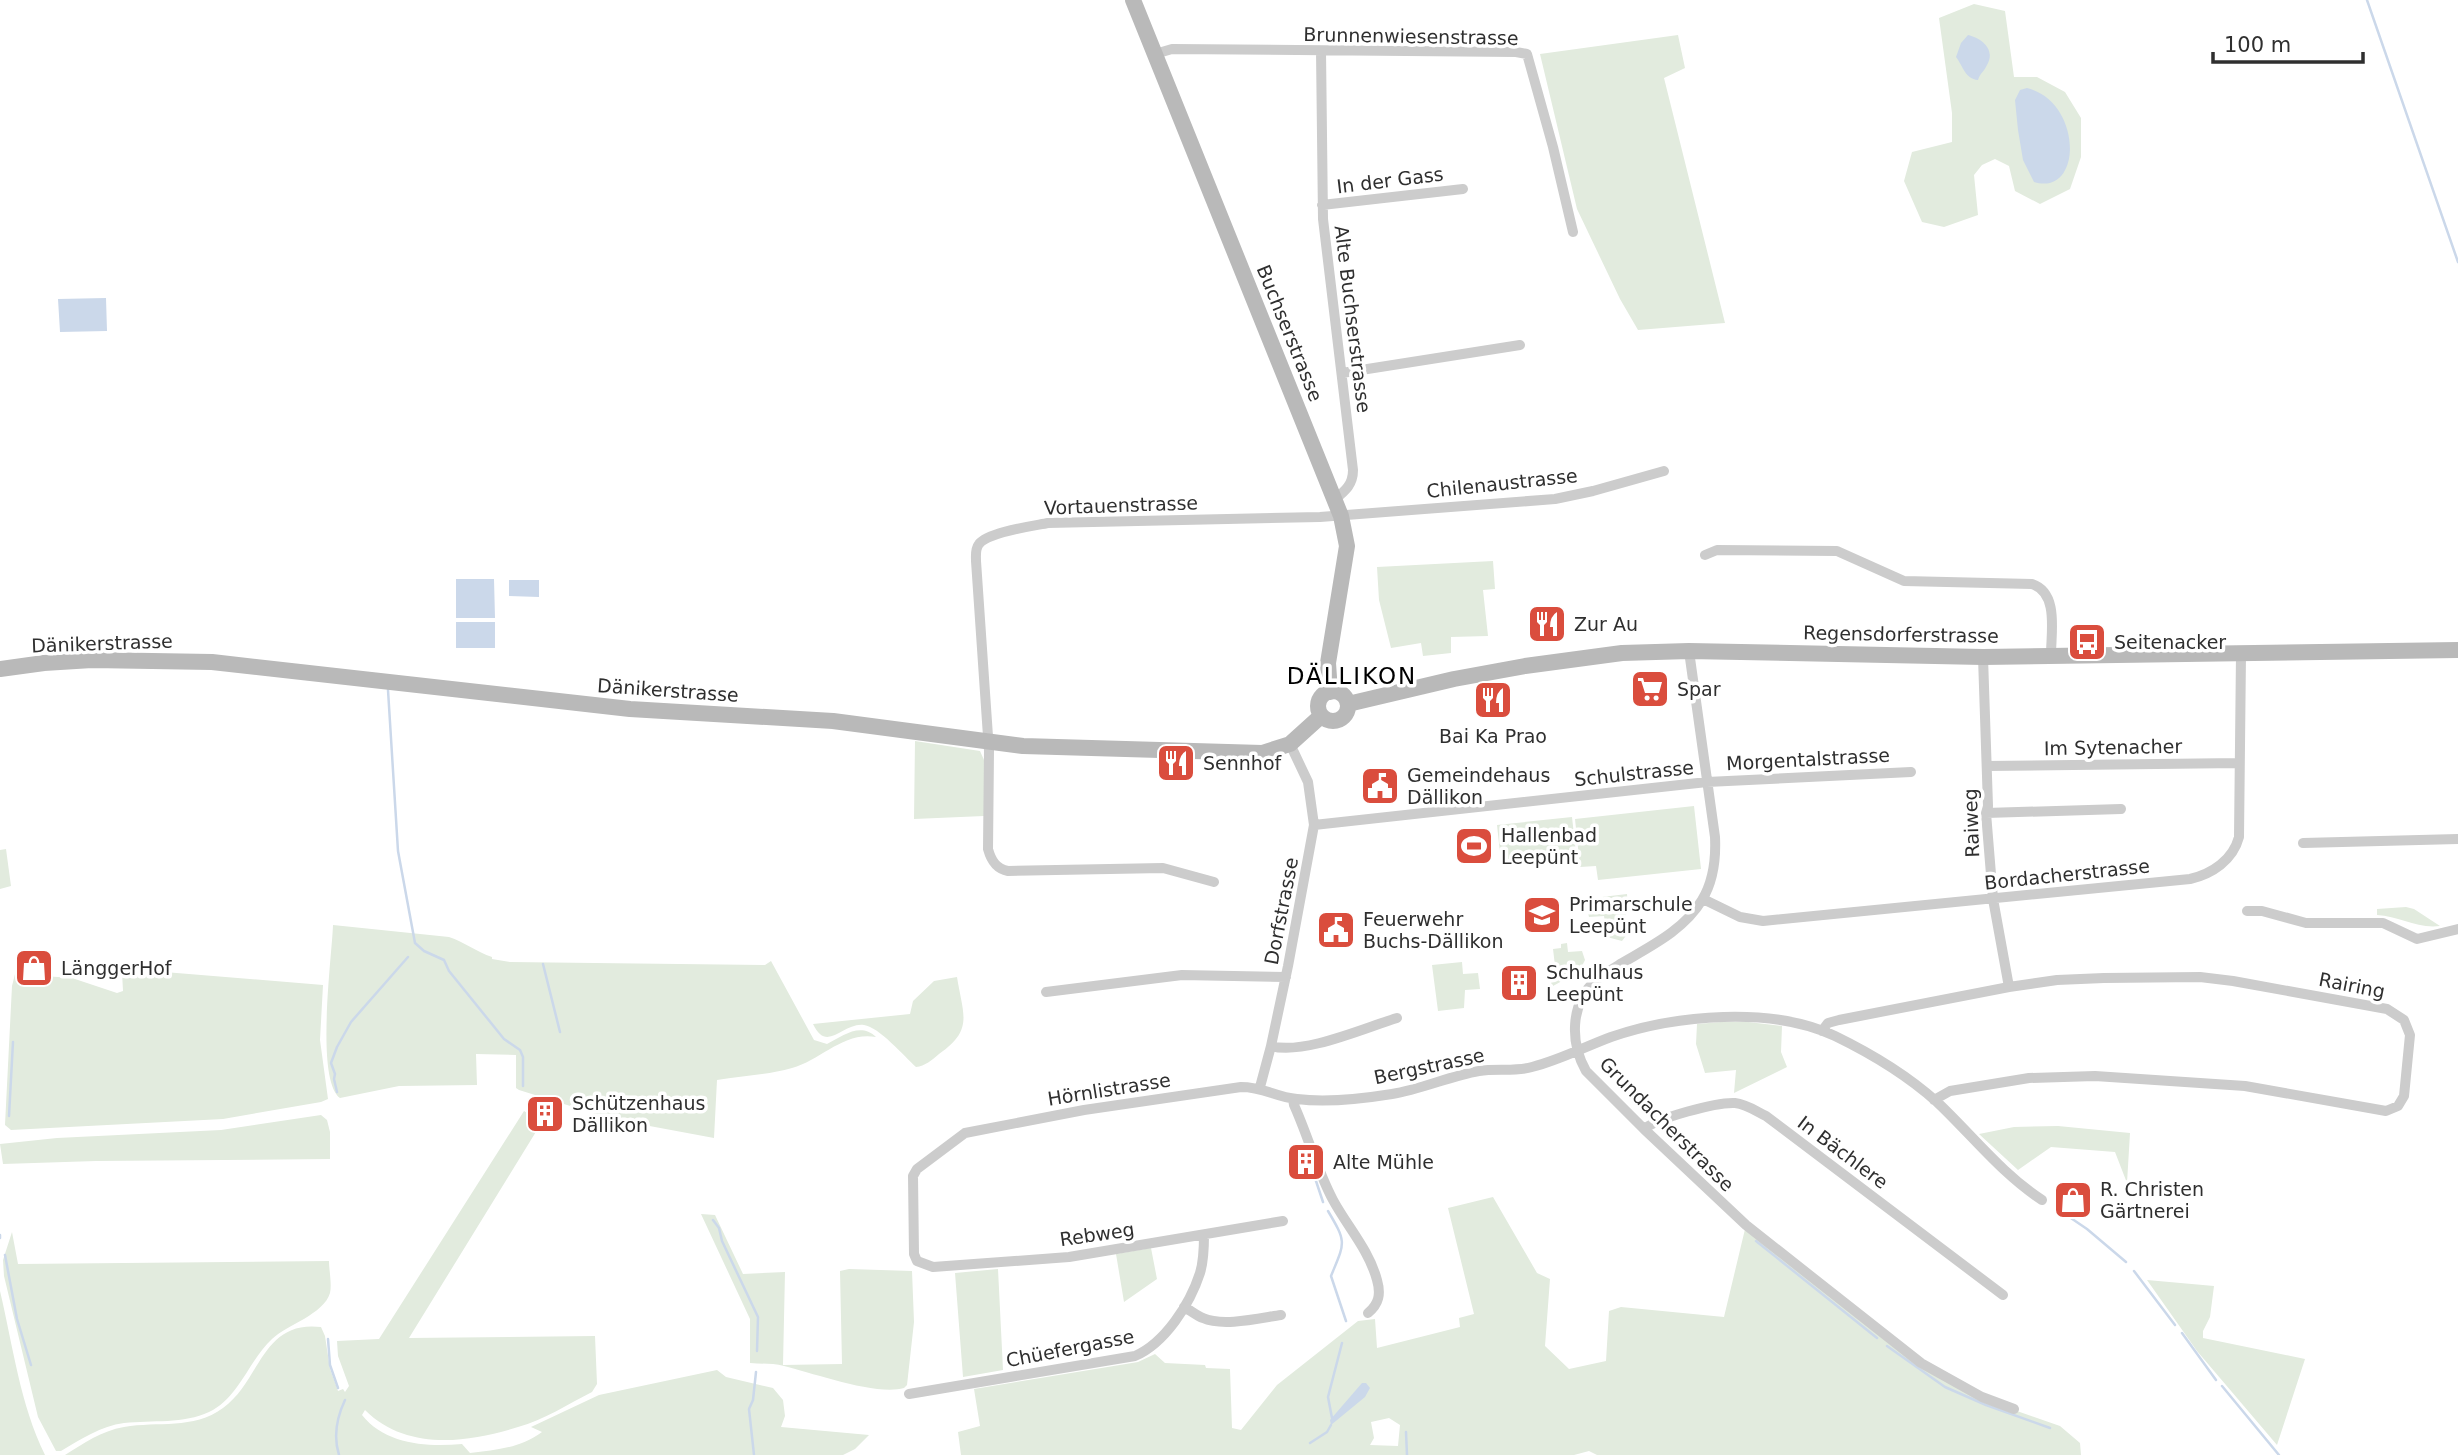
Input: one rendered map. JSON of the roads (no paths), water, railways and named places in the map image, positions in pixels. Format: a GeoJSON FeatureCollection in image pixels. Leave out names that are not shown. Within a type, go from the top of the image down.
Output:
{"type":"FeatureCollection","features":[{"type":"Feature","properties":{"kind":"street","name":"Buchserstrasse"},"geometry":{"type":"LineString","coordinates":[[1132,0],[1341,516],[1347,546],[1331,641],[1328,670],[1331,692]]}},
{"type":"Feature","properties":{"kind":"street","name":"Brunnenwiesenstrasse"},"geometry":{"type":"LineString","coordinates":[[1155,54],[1172,49],[1527,54],[1573,232]]}},
{"type":"Feature","properties":{"kind":"street","name":"Alte Buchserstrasse"},"geometry":{"type":"LineString","coordinates":[[1321,51],[1322,205],[1353,479],[1347,490],[1334,500]]}},
{"type":"Feature","properties":{"kind":"street","name":"In der Gass"},"geometry":{"type":"LineString","coordinates":[[1322,205],[1463,189]]}},
{"type":"Feature","properties":{"kind":"street"},"geometry":{"type":"LineString","coordinates":[[1342,373],[1520,345]]}},
{"type":"Feature","properties":{"kind":"street","name":"Chilenaustrasse"},"geometry":{"type":"LineString","coordinates":[[1341,516],[1571,496],[1664,471]]}},
{"type":"Feature","properties":{"kind":"street","name":"Vortauenstrasse"},"geometry":{"type":"LineString","coordinates":[[988,741],[976,561],[976,548],[980,542],[1011,531],[1048,523],[1341,516]]}},
{"type":"Feature","properties":{"kind":"street"},"geometry":{"type":"LineString","coordinates":[[1705,555],[1717,550],[1837,551],[1905,581],[2032,584],[2042,589],[2049,598],[2051,655]]}},
{"type":"Feature","properties":{"kind":"street","name":"Regensdorferstrasse"},"geometry":{"type":"LineString","coordinates":[[1348,704],[1454,679],[1622,653],[1689,651],[1983,657],[2458,650]]}},
{"type":"Feature","properties":{"kind":"street","name":"Grundacherstrasse"},"geometry":{"type":"LineString","coordinates":[[1689,651],[1716,850],[1714,865],[1703,899],[1673,932],[1595,981],[1584,996],[1574,1019],[1578,1052],[1586,1071],[1746,1225],[1922,1363],[1982,1397],[2014,1409]]}},
{"type":"Feature","properties":{"kind":"street","name":"Bordacherstrasse"},"geometry":{"type":"LineString","coordinates":[[1703,899],[1741,917],[1763,921],[2204,876],[2220,866],[2237,842],[2241,654]]}},
{"type":"Feature","properties":{"kind":"street","name":"Raiweg"},"geometry":{"type":"LineString","coordinates":[[1983,657],[1986,813],[1993,899],[2009,986]]}},
{"type":"Feature","properties":{"kind":"street","name":"Dänikerstrasse"},"geometry":{"type":"LineString","coordinates":[[0,669],[92,660],[212,662],[544,700],[704,714],[833,721],[1023,746],[1249,754],[1273,751],[1290,744],[1321,716]]}},
{"type":"Feature","properties":{"kind":"street"},"geometry":{"type":"LineString","coordinates":[[1326,694],[1342,694],[1348,704],[1346,714],[1339,720],[1329,721],[1321,716],[1319,701],[1326,694]]}},
{"type":"Feature","properties":{"kind":"street"},"geometry":{"type":"LineString","coordinates":[[988,741],[988,849],[994,863],[1002,870],[1163,868],[1214,882]]}},
{"type":"Feature","properties":{"kind":"street","name":"Dorfstrasse"},"geometry":{"type":"LineString","coordinates":[[1260,1087],[1286,977],[1314,825],[1308,782],[1290,744]]}},
{"type":"Feature","properties":{"kind":"street","name":"Im Sytenacher"},"geometry":{"type":"LineString","coordinates":[[1987,766],[2239,763]]}},
{"type":"Feature","properties":{"kind":"street","name":"Morgentalstrasse"},"geometry":{"type":"LineString","coordinates":[[1707,782],[1911,772]]}},
{"type":"Feature","properties":{"kind":"street","name":"Schulstrasse"},"geometry":{"type":"LineString","coordinates":[[1314,825],[1707,782]]}},
{"type":"Feature","properties":{"kind":"street"},"geometry":{"type":"LineString","coordinates":[[1986,813],[2121,809]]}},
{"type":"Feature","properties":{"kind":"street"},"geometry":{"type":"LineString","coordinates":[[2303,842],[2458,839]]}},
{"type":"Feature","properties":{"kind":"street"},"geometry":{"type":"LineString","coordinates":[[2247,911],[2262,911],[2306,923],[2383,923],[2417,939],[2458,929]]}},
{"type":"Feature","properties":{"kind":"street"},"geometry":{"type":"LineString","coordinates":[[1046,992],[1182,975],[1286,977]]}},
{"type":"Feature","properties":{"kind":"street","name":"Rairing"},"geometry":{"type":"LineString","coordinates":[[1822,1031],[1828,1023],[1839,1020],[2009,986],[2077,978],[2200,978],[2233,981],[2387,1009],[2404,1020],[2410,1035],[2404,1096],[2398,1107],[2382,1111],[2245,1086],[2060,1076],[2028,1078],[1950,1091],[1934,1100]]}},
{"type":"Feature","properties":{"kind":"street","name":"Bergstrasse"},"geometry":{"type":"LineString","coordinates":[[1260,1087],[1293,1099],[1331,1100],[1395,1093],[1477,1071],[1528,1069],[1612,1037],[1689,1019],[1738,1017],[1785,1021],[1822,1031],[1871,1056],[1934,1100],[2010,1175],[2042,1200]]}},
{"type":"Feature","properties":{"kind":"street"},"geometry":{"type":"LineString","coordinates":[[1271,1046],[1288,1049],[1333,1039],[1397,1018]]}},
{"type":"Feature","properties":{"kind":"street","name":"Hörnlistrasse"},"geometry":{"type":"LineString","coordinates":[[917,1261],[913,1248],[913,1176],[917,1169],[965,1133],[1084,1110],[1241,1087],[1260,1087]]}},
{"type":"Feature","properties":{"kind":"street"},"geometry":{"type":"LineString","coordinates":[[1293,1099],[1326,1186],[1374,1270],[1378,1300],[1376,1307],[1368,1314]]}},
{"type":"Feature","properties":{"kind":"street","name":"In Bächlere"},"geometry":{"type":"LineString","coordinates":[[1644,1129],[1654,1121],[1715,1105],[1745,1105],[1766,1116],[2003,1295]]}},
{"type":"Feature","properties":{"kind":"street","name":"Rebweg"},"geometry":{"type":"LineString","coordinates":[[917,1261],[933,1267],[1069,1256],[1283,1221]]}},
{"type":"Feature","properties":{"kind":"street","name":"Chüefergasse"},"geometry":{"type":"LineString","coordinates":[[909,1394],[1135,1356],[1147,1351],[1184,1307],[1201,1271],[1204,1235]]}},
{"type":"Feature","properties":{"kind":"street"},"geometry":{"type":"LineString","coordinates":[[1184,1307],[1212,1321],[1281,1315]]}},
{"type":"Feature","properties":{"kind":"water"},"geometry":{"type":"Polygon","coordinates":[[[1968,35],[1983,42],[1990,54],[1978,80],[1967,75],[1956,57],[1961,43],[1968,35]]]}},
{"type":"Feature","properties":{"kind":"water"},"geometry":{"type":"Polygon","coordinates":[[[2027,88],[2045,97],[2059,111],[2067,128],[2070,146],[2068,163],[2061,176],[2050,183],[2034,182],[2023,160],[2015,100],[2020,90],[2027,88]]]}},
{"type":"Feature","properties":{"kind":"water"},"geometry":{"type":"Polygon","coordinates":[[[106,298],[107,331],[60,332],[58,299],[106,298]]]}},
{"type":"Feature","properties":{"kind":"water"},"geometry":{"type":"Polygon","coordinates":[[[456,579],[494,579],[495,618],[456,618],[456,579]]]}},
{"type":"Feature","properties":{"kind":"water"},"geometry":{"type":"Polygon","coordinates":[[[509,580],[539,580],[539,597],[509,596],[509,580]]]}},
{"type":"Feature","properties":{"kind":"water"},"geometry":{"type":"Polygon","coordinates":[[[456,622],[495,622],[495,648],[456,648],[456,622]]]}},
{"type":"Feature","properties":{"kind":"water"},"geometry":{"type":"Polygon","coordinates":[[[1362,1383],[1366,1383],[1370,1388],[1365,1397],[1331,1425],[1330,1420],[1362,1383]]]}},
{"type":"Feature","properties":{"kind":"waterway"},"geometry":{"type":"LineString","coordinates":[[2367,0],[2458,262]]}},
{"type":"Feature","properties":{"kind":"waterway"},"geometry":{"type":"LineString","coordinates":[[388,690],[398,851],[415,943],[424,951],[444,960],[449,971],[504,1039],[520,1050],[523,1057],[523,1086]]}},
{"type":"Feature","properties":{"kind":"waterway"},"geometry":{"type":"LineString","coordinates":[[337,1092],[331,1063],[337,1047],[351,1022],[408,957]]}},
{"type":"Feature","properties":{"kind":"waterway"},"geometry":{"type":"LineString","coordinates":[[543,964],[560,1032]]}},
{"type":"Feature","properties":{"kind":"waterway"},"geometry":{"type":"LineString","coordinates":[[9,1116],[13,1042]]}},
{"type":"Feature","properties":{"kind":"waterway"},"geometry":{"type":"LineString","coordinates":[[1315,1178],[1323,1202]]}},
{"type":"Feature","properties":{"kind":"waterway"},"geometry":{"type":"LineString","coordinates":[[2059,1210],[2087,1229],[2126,1262]]}},
{"type":"Feature","properties":{"kind":"waterway"},"geometry":{"type":"LineString","coordinates":[[1328,1211],[1342,1243],[1331,1276],[1346,1321]]}},
{"type":"Feature","properties":{"kind":"waterway"},"geometry":{"type":"LineString","coordinates":[[713,1220],[758,1317],[757,1351]]}},
{"type":"Feature","properties":{"kind":"waterway"},"geometry":{"type":"LineString","coordinates":[[1756,1241],[1877,1338]]}},
{"type":"Feature","properties":{"kind":"waterway"},"geometry":{"type":"LineString","coordinates":[[5,1255],[17,1319],[31,1365]]}},
{"type":"Feature","properties":{"kind":"waterway"},"geometry":{"type":"LineString","coordinates":[[2134,1271],[2175,1325]]}},
{"type":"Feature","properties":{"kind":"waterway"},"geometry":{"type":"LineString","coordinates":[[2182,1333],[2216,1380]]}},
{"type":"Feature","properties":{"kind":"waterway"},"geometry":{"type":"LineString","coordinates":[[328,1339],[330,1365],[338,1388]]}},
{"type":"Feature","properties":{"kind":"waterway"},"geometry":{"type":"LineString","coordinates":[[1332,1418],[1328,1397],[1342,1343]]}},
{"type":"Feature","properties":{"kind":"waterway"},"geometry":{"type":"LineString","coordinates":[[1887,1346],[1945,1387],[2050,1428]]}},
{"type":"Feature","properties":{"kind":"waterway"},"geometry":{"type":"LineString","coordinates":[[754,1455],[749,1409],[753,1400],[756,1372]]}},
{"type":"Feature","properties":{"kind":"waterway"},"geometry":{"type":"LineString","coordinates":[[2222,1386],[2279,1455]]}},
{"type":"Feature","properties":{"kind":"waterway"},"geometry":{"type":"LineString","coordinates":[[339,1455],[337,1427],[345,1400]]}},
{"type":"Feature","properties":{"kind":"waterway"},"geometry":{"type":"LineString","coordinates":[[1310,1443],[1327,1432],[1331,1425]]}},
{"type":"Feature","properties":{"kind":"waterway"},"geometry":{"type":"LineString","coordinates":[[1406,1432],[1407,1455]]}},
{"type":"Feature","properties":{"kind":"place","name":"Zur Au"},"geometry":{"type":"Point","coordinates":[1547,624]}},
{"type":"Feature","properties":{"kind":"place","name":"Seitenacker"},"geometry":{"type":"Point","coordinates":[2087,642]}},
{"type":"Feature","properties":{"kind":"place","name":"Spar"},"geometry":{"type":"Point","coordinates":[1650,689]}},
{"type":"Feature","properties":{"kind":"place","name":"Bai Ka Prao"},"geometry":{"type":"Point","coordinates":[1493,700]}},
{"type":"Feature","properties":{"kind":"place","name":"Sennhof"},"geometry":{"type":"Point","coordinates":[1176,763]}},
{"type":"Feature","properties":{"kind":"place","name":"Gemeindehaus Dällikon"},"geometry":{"type":"Point","coordinates":[1380,786]}},
{"type":"Feature","properties":{"kind":"place","name":"Hallenbad Leepünt"},"geometry":{"type":"Point","coordinates":[1474,846]}},
{"type":"Feature","properties":{"kind":"place","name":"Primarschule Leepünt"},"geometry":{"type":"Point","coordinates":[1542,915]}},
{"type":"Feature","properties":{"kind":"place","name":"Feuerwehr Buchs-Dällikon"},"geometry":{"type":"Point","coordinates":[1336,930]}},
{"type":"Feature","properties":{"kind":"place","name":"LänggerHof"},"geometry":{"type":"Point","coordinates":[34,968]}},
{"type":"Feature","properties":{"kind":"place","name":"Schulhaus Leepünt"},"geometry":{"type":"Point","coordinates":[1519,983]}},
{"type":"Feature","properties":{"kind":"place","name":"Schützenhaus Dällikon"},"geometry":{"type":"Point","coordinates":[545,1114]}},
{"type":"Feature","properties":{"kind":"place","name":"Alte Mühle"},"geometry":{"type":"Point","coordinates":[1306,1162]}},
{"type":"Feature","properties":{"kind":"place","name":"R. Christen Gärtnerei"},"geometry":{"type":"Point","coordinates":[2073,1200]}},
{"type":"Feature","properties":{"kind":"district","name":"DÄLLIKON"},"geometry":{"type":"Point","coordinates":[1352,676]}}]}
